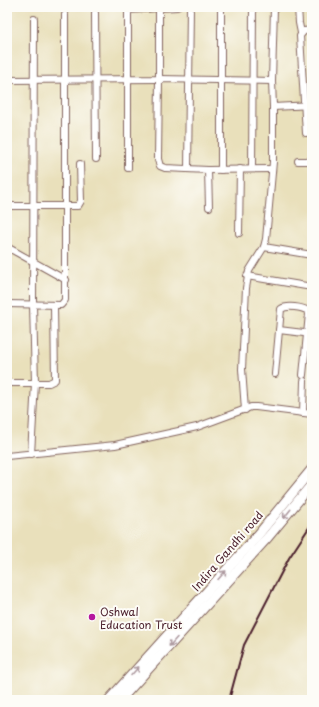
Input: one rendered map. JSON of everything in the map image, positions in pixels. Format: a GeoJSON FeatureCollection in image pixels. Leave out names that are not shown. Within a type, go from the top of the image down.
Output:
{"type":"FeatureCollection","features":[{"type":"Feature","properties":{"kind":"main road","name":"Indira Gandhi road"},"geometry":{"type":"LineString","coordinates":[[109,700],[258,535],[312,469]]}},
{"type":"Feature","properties":{"kind":"main road","name":"Indira Gandhi road"},"geometry":{"type":"LineString","coordinates":[[120,700],[268,537],[312,484]]}},
{"type":"Feature","properties":{"kind":"street"},"geometry":{"type":"LineString","coordinates":[[128,168],[128,10],[177,7]]}},
{"type":"Feature","properties":{"kind":"street"},"geometry":{"type":"LineString","coordinates":[[188,169],[190,7]]}},
{"type":"Feature","properties":{"kind":"street"},"geometry":{"type":"LineString","coordinates":[[221,7],[221,170]]}},
{"type":"Feature","properties":{"kind":"street"},"geometry":{"type":"LineString","coordinates":[[252,169],[253,7]]}},
{"type":"Feature","properties":{"kind":"street"},"geometry":{"type":"LineString","coordinates":[[245,410],[242,369],[247,276],[264,247],[269,219],[274,107],[272,81],[274,7]]}},
{"type":"Feature","properties":{"kind":"street"},"geometry":{"type":"LineString","coordinates":[[298,7],[301,33],[300,40],[306,133]]}},
{"type":"Feature","properties":{"kind":"street"},"geometry":{"type":"LineString","coordinates":[[155,8],[159,79],[158,162],[160,166],[165,168],[208,170],[272,168]]}},
{"type":"Feature","properties":{"kind":"street"},"geometry":{"type":"LineString","coordinates":[[95,13],[96,159]]}},
{"type":"Feature","properties":{"kind":"street"},"geometry":{"type":"LineString","coordinates":[[7,304],[54,305],[61,304],[66,300],[65,15]]}},
{"type":"Feature","properties":{"kind":"street"},"geometry":{"type":"LineString","coordinates":[[31,454],[35,383],[33,305],[34,19]]}},
{"type":"Feature","properties":{"kind":"street"},"geometry":{"type":"LineString","coordinates":[[301,33],[312,30]]}},
{"type":"Feature","properties":{"kind":"street"},"geometry":{"type":"LineString","coordinates":[[7,80],[159,79],[272,81]]}},
{"type":"Feature","properties":{"kind":"street"},"geometry":{"type":"LineString","coordinates":[[274,107],[312,106]]}},
{"type":"Feature","properties":{"kind":"street"},"geometry":{"type":"LineString","coordinates":[[298,161],[312,160]]}},
{"type":"Feature","properties":{"kind":"street"},"geometry":{"type":"LineString","coordinates":[[7,206],[78,206],[80,204],[80,164]]}},
{"type":"Feature","properties":{"kind":"street"},"geometry":{"type":"LineString","coordinates":[[239,234],[240,169]]}},
{"type":"Feature","properties":{"kind":"street"},"geometry":{"type":"LineString","coordinates":[[208,170],[209,207]]}},
{"type":"Feature","properties":{"kind":"street"},"geometry":{"type":"LineString","coordinates":[[7,247],[66,280]]}},
{"type":"Feature","properties":{"kind":"street"},"geometry":{"type":"LineString","coordinates":[[264,247],[312,255]]}},
{"type":"Feature","properties":{"kind":"street"},"geometry":{"type":"LineString","coordinates":[[247,276],[312,287]]}},
{"type":"Feature","properties":{"kind":"street"},"geometry":{"type":"LineString","coordinates":[[7,383],[49,383],[55,380],[54,305]]}},
{"type":"Feature","properties":{"kind":"street"},"geometry":{"type":"LineString","coordinates":[[275,374],[281,309],[288,307],[305,309],[309,314],[310,334],[304,378],[303,413]]}},
{"type":"Feature","properties":{"kind":"street"},"geometry":{"type":"LineString","coordinates":[[279,330],[310,334]]}},
{"type":"Feature","properties":{"kind":"street"},"geometry":{"type":"LineString","coordinates":[[7,456],[115,445],[197,427],[256,407],[312,414]]}},
{"type":"Feature","properties":{"kind":"railway"},"geometry":{"type":"LineString","coordinates":[[229,700],[244,645],[289,558],[312,523]]}},
{"type":"Feature","properties":{"kind":"place","name":"Oshwal Education Trust"},"geometry":{"type":"Point","coordinates":[92,617]}}]}
